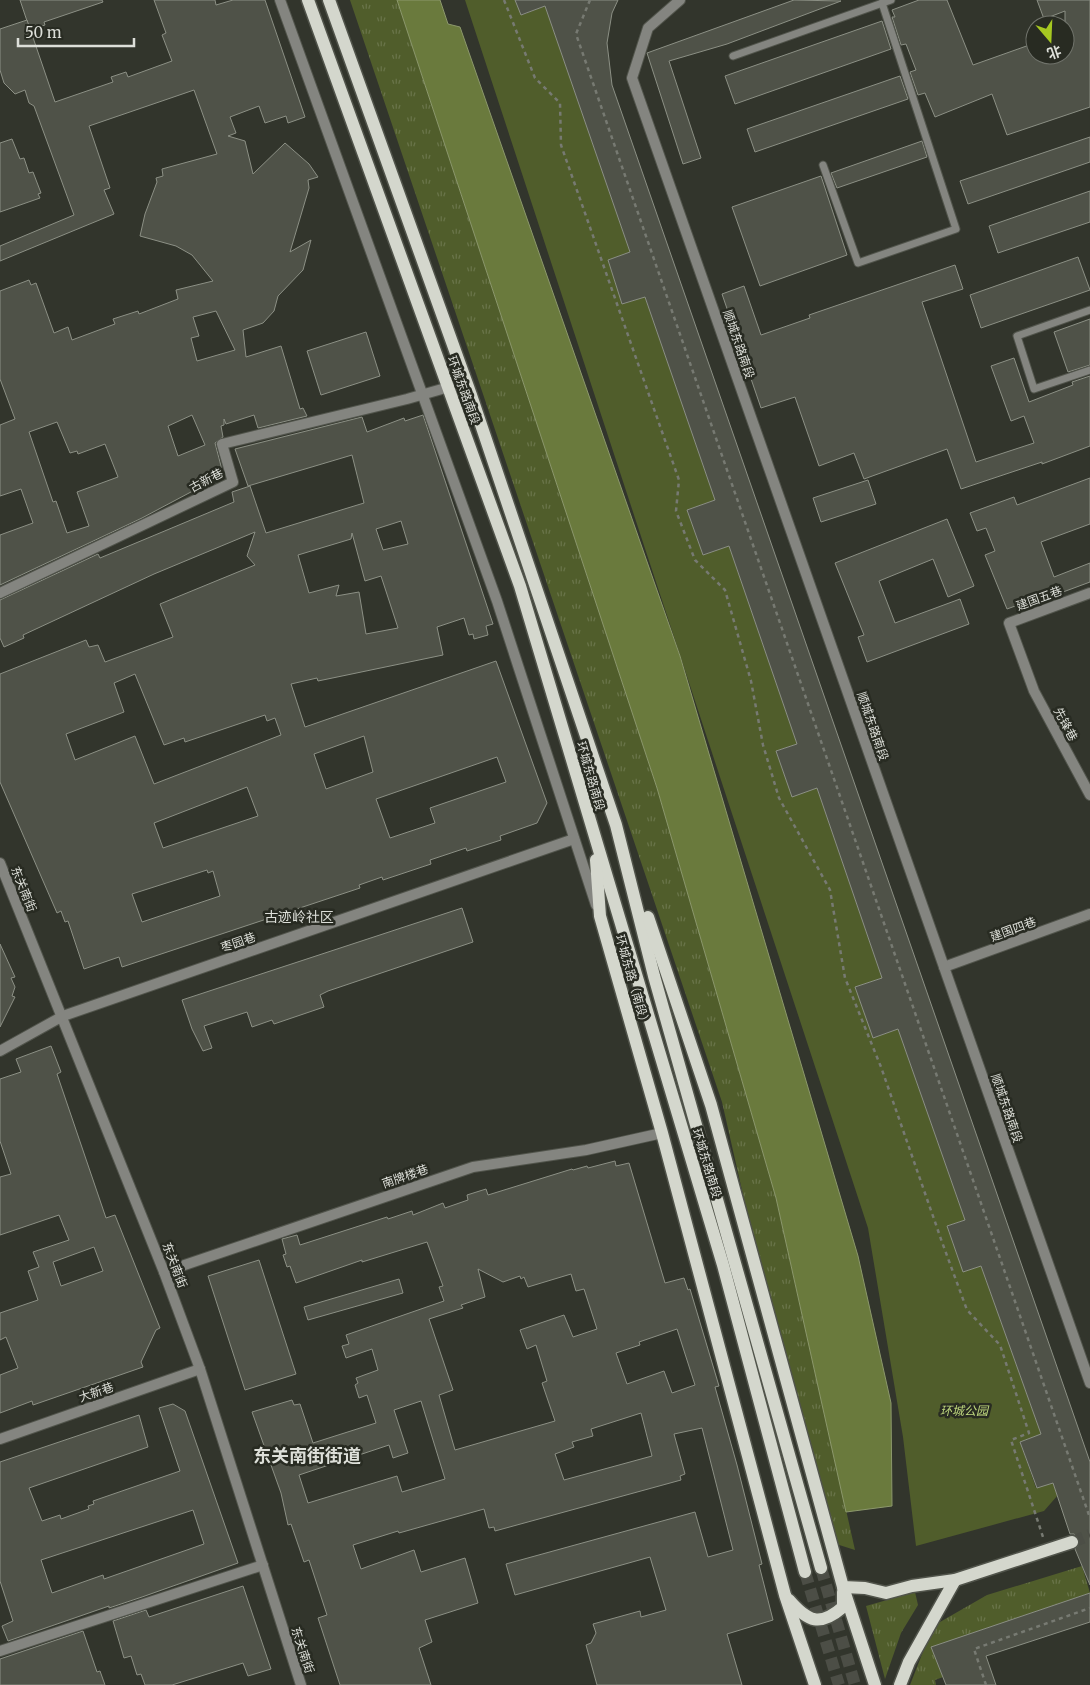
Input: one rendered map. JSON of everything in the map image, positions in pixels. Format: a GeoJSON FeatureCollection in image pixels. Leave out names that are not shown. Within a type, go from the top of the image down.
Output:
{"type":"FeatureCollection","features":[{"type":"Feature","properties":{"kind":"main road","name":"环城东路南段"},"geometry":{"type":"LineString","coordinates":[[308,0],[520,586],[723,1265],[805,1572]]}},
{"type":"Feature","properties":{"kind":"main road","name":"环城东路南段"},"geometry":{"type":"LineString","coordinates":[[330,0],[474,404],[616,824],[654,976],[822,1568]]}},
{"type":"Feature","properties":{"kind":"main road"},"geometry":{"type":"LineString","coordinates":[[616,824],[710,1105],[843,1587],[875,1685]]}},
{"type":"Feature","properties":{"kind":"main road","name":"环城东路（南段）"},"geometry":{"type":"LineString","coordinates":[[594,834],[600,916],[662,1133],[785,1595],[815,1685]]}},
{"type":"Feature","properties":{"kind":"main road"},"geometry":{"type":"LineString","coordinates":[[843,1587],[865,1588],[886,1593],[912,1586],[956,1580],[1072,1542]]}},
{"type":"Feature","properties":{"kind":"main road"},"geometry":{"type":"LineString","coordinates":[[900,1685],[909,1662],[956,1580]]}},
{"type":"Feature","properties":{"kind":"main road"},"geometry":{"type":"LineString","coordinates":[[785,1595],[798,1611],[810,1619],[824,1620],[831,1617],[842,1607],[843,1587]]}},
{"type":"Feature","properties":{"kind":"street"},"geometry":{"type":"LineString","coordinates":[[280,0],[421,395],[497,601],[600,916]]}},
{"type":"Feature","properties":{"kind":"street","name":"顺城东路南段"},"geometry":{"type":"LineString","coordinates":[[680,0],[648,28],[632,78],[1090,1382]]}},
{"type":"Feature","properties":{"kind":"street","name":"古新巷"},"geometry":{"type":"LineString","coordinates":[[0,593],[233,482],[222,444],[421,395],[449,386]]}},
{"type":"Feature","properties":{"kind":"street","name":"建国五巷"},"geometry":{"type":"LineString","coordinates":[[1034,691],[1009,622],[1090,593]]}},
{"type":"Feature","properties":{"kind":"street","name":"先锋巷"},"geometry":{"type":"LineString","coordinates":[[1034,691],[1090,795]]}},
{"type":"Feature","properties":{"kind":"street","name":"枣园巷"},"geometry":{"type":"LineString","coordinates":[[0,1051],[63,1016],[574,839]]}},
{"type":"Feature","properties":{"kind":"street","name":"东关南街"},"geometry":{"type":"LineString","coordinates":[[0,863],[2,874],[63,1016],[164,1272],[200,1369],[301,1685]]}},
{"type":"Feature","properties":{"kind":"street","name":"建国四巷"},"geometry":{"type":"LineString","coordinates":[[944,967],[1090,914]]}},
{"type":"Feature","properties":{"kind":"street","name":"南牌楼巷"},"geometry":{"type":"LineString","coordinates":[[164,1272],[473,1167],[586,1150],[662,1133]]}},
{"type":"Feature","properties":{"kind":"street","name":"大新巷"},"geometry":{"type":"LineString","coordinates":[[0,1439],[200,1369]]}},
{"type":"Feature","properties":{"kind":"street"},"geometry":{"type":"LineString","coordinates":[[0,1651],[262,1565]]}},
{"type":"Feature","properties":{"kind":"lane"},"geometry":{"type":"LineString","coordinates":[[733,56],[891,0]]}},
{"type":"Feature","properties":{"kind":"lane"},"geometry":{"type":"LineString","coordinates":[[824,166],[858,263],[956,229],[882,3]]}},
{"type":"Feature","properties":{"kind":"lane"},"geometry":{"type":"LineString","coordinates":[[1090,310],[1017,336],[1034,389],[1090,370]]}},
{"type":"Feature","properties":{"kind":"path"},"geometry":{"type":"LineString","coordinates":[[504,0],[535,78],[560,103],[561,145],[679,480],[676,511],[695,560],[726,590],[751,681],[763,745],[779,798],[830,890],[845,978],[881,1067],[967,1310],[1000,1345],[1030,1433],[1011,1440],[1047,1549]]}},
{"type":"Feature","properties":{"kind":"path"},"geometry":{"type":"LineString","coordinates":[[590,0],[576,34],[1090,1518]]}},
{"type":"Feature","properties":{"kind":"path"},"geometry":{"type":"LineString","coordinates":[[986,1685],[974,1649],[1090,1608]]}},
{"type":"Feature","properties":{"kind":"green space"},"geometry":{"type":"Polygon","coordinates":[[[350,0],[397,0],[657,788],[776,1198],[855,1550],[833,1543],[744,1199],[722,1102],[350,0]]]}},
{"type":"Feature","properties":{"kind":"green space","name":"环城公园"},"geometry":{"type":"Polygon","coordinates":[[[465,0],[515,0],[522,15],[545,6],[630,252],[608,260],[622,304],[645,297],[715,500],[687,510],[703,555],[729,546],[797,744],[776,751],[792,796],[817,788],[882,978],[856,987],[873,1038],[898,1029],[965,1220],[947,1226],[963,1271],[981,1266],[1041,1434],[1020,1442],[1036,1488],[1053,1483],[1058,1495],[1044,1511],[916,1546],[903,1437],[868,1228],[465,0]]]}},
{"type":"Feature","properties":{"kind":"green space"},"geometry":{"type":"Polygon","coordinates":[[[1082,1566],[1090,1593],[932,1647],[943,1677],[935,1680],[936,1685],[910,1685],[933,1626],[987,1595],[1082,1566]]]}},
{"type":"Feature","properties":{"kind":"green space"},"geometry":{"type":"Polygon","coordinates":[[[915,1592],[918,1605],[901,1633],[885,1679],[866,1606],[915,1592]]]}},
{"type":"Feature","properties":{"kind":"shaded area"},"geometry":{"type":"Polygon","coordinates":[[[397,0],[440,0],[448,24],[460,27],[680,656],[858,1256],[891,1403],[892,1506],[846,1512],[776,1198],[657,788],[397,0]]]}},
{"type":"Feature","properties":{"kind":"building"},"geometry":{"type":"Polygon","coordinates":[[[20,0],[102,0],[103,2],[44,22],[45,25],[30,30],[20,0]]]}},
{"type":"Feature","properties":{"kind":"building"},"geometry":{"type":"Polygon","coordinates":[[[154,0],[215,0],[216,5],[233,0],[265,0],[305,117],[288,123],[286,116],[265,123],[259,106],[230,117],[236,133],[228,136],[245,141],[253,174],[285,143],[309,164],[318,177],[308,180],[309,188],[290,252],[311,240],[303,270],[278,296],[274,311],[263,323],[243,330],[246,357],[281,346],[300,409],[303,408],[307,416],[258,428],[254,415],[226,424],[224,419],[224,425],[221,426],[223,437],[215,443],[221,466],[221,476],[142,518],[0,585],[0,535],[33,523],[21,489],[0,496],[0,425],[15,419],[0,379],[0,291],[29,280],[31,285],[36,283],[54,333],[68,327],[72,340],[115,324],[113,319],[138,311],[139,314],[178,299],[176,290],[213,281],[192,255],[176,246],[140,236],[145,214],[157,182],[156,178],[163,176],[162,169],[217,154],[194,90],[89,126],[110,188],[104,190],[114,214],[0,261],[0,246],[74,215],[34,106],[29,103],[25,90],[15,94],[4,83],[0,70],[0,29],[27,20],[55,102],[113,82],[111,77],[126,72],[128,77],[172,61],[162,35],[166,33],[154,0]],[[216,311],[193,317],[199,336],[191,338],[197,361],[235,350],[216,311]],[[192,415],[168,426],[178,456],[205,445],[192,415]],[[57,422],[29,432],[53,502],[56,501],[67,533],[89,526],[77,492],[118,477],[105,444],[78,454],[77,451],[70,453],[57,422]]]}},
{"type":"Feature","properties":{"kind":"building"},"geometry":{"type":"Polygon","coordinates":[[[515,0],[618,0],[612,13],[607,43],[612,85],[1090,1462],[1090,1585],[1075,1549],[1080,1544],[1080,1539],[1074,1534],[1070,1534],[1053,1483],[1037,1488],[1020,1442],[1041,1434],[981,1266],[963,1272],[947,1226],[965,1220],[898,1029],[873,1038],[855,987],[882,978],[817,788],[792,797],[776,751],[797,744],[729,546],[703,555],[687,510],[715,500],[645,297],[622,304],[608,260],[630,252],[545,6],[521,15],[515,0]]]}},
{"type":"Feature","properties":{"kind":"building"},"geometry":{"type":"Polygon","coordinates":[[[794,0],[841,1],[727,44],[669,61],[701,158],[683,164],[647,53],[794,0]]]}},
{"type":"Feature","properties":{"kind":"building"},"geometry":{"type":"Polygon","coordinates":[[[919,0],[947,0],[973,65],[1025,47],[1025,65],[1075,65],[1075,15],[1065,15],[1065,11],[1054,15],[1043,15],[1037,0],[1090,0],[1090,107],[1007,135],[992,94],[935,117],[925,93],[918,95],[910,72],[916,70],[906,44],[901,45],[892,17],[895,17],[892,10],[919,0]]]}},
{"type":"Feature","properties":{"kind":"building"},"geometry":{"type":"Polygon","coordinates":[[[882,21],[891,49],[735,104],[725,76],[882,21]]]}},
{"type":"Feature","properties":{"kind":"building"},"geometry":{"type":"Polygon","coordinates":[[[900,76],[908,99],[755,152],[747,129],[900,76]]]}},
{"type":"Feature","properties":{"kind":"building"},"geometry":{"type":"Polygon","coordinates":[[[1090,137],[1090,162],[968,204],[960,181],[1090,137]]]}},
{"type":"Feature","properties":{"kind":"building"},"geometry":{"type":"Polygon","coordinates":[[[12,139],[20,159],[24,158],[29,173],[33,172],[41,193],[38,194],[40,198],[0,212],[0,143],[12,139]]]}},
{"type":"Feature","properties":{"kind":"building"},"geometry":{"type":"Polygon","coordinates":[[[922,141],[927,157],[837,188],[831,173],[922,141]]]}},
{"type":"Feature","properties":{"kind":"building"},"geometry":{"type":"Polygon","coordinates":[[[821,176],[847,255],[760,286],[732,207],[821,176]]]}},
{"type":"Feature","properties":{"kind":"building"},"geometry":{"type":"Polygon","coordinates":[[[1090,191],[1090,222],[998,253],[989,226],[1090,191]]]}},
{"type":"Feature","properties":{"kind":"building"},"geometry":{"type":"Polygon","coordinates":[[[1078,257],[1090,290],[981,328],[970,295],[1078,257]]]}},
{"type":"Feature","properties":{"kind":"building"},"geometry":{"type":"Polygon","coordinates":[[[955,265],[963,289],[922,302],[976,462],[1034,443],[1024,416],[1011,421],[991,366],[1014,358],[1029,402],[1073,385],[1072,382],[1090,376],[1090,446],[1042,464],[1042,462],[961,489],[947,449],[864,479],[854,453],[819,466],[795,397],[761,408],[722,294],[744,286],[761,335],[810,318],[809,315],[955,265]]]}},
{"type":"Feature","properties":{"kind":"building"},"geometry":{"type":"Polygon","coordinates":[[[1090,319],[1090,365],[1068,372],[1054,332],[1090,319]]]}},
{"type":"Feature","properties":{"kind":"building"},"geometry":{"type":"Polygon","coordinates":[[[366,332],[380,376],[321,395],[307,351],[366,332]]]}},
{"type":"Feature","properties":{"kind":"building"},"geometry":{"type":"Polygon","coordinates":[[[423,415],[493,624],[486,626],[488,635],[474,639],[473,634],[469,635],[464,618],[437,627],[443,655],[318,681],[317,678],[291,684],[305,727],[496,661],[547,803],[537,823],[500,836],[501,840],[467,851],[466,848],[430,860],[431,864],[383,880],[382,877],[359,885],[360,888],[122,967],[119,957],[84,969],[68,921],[65,922],[61,911],[57,913],[0,782],[0,674],[86,640],[89,647],[98,645],[105,662],[173,637],[160,604],[255,565],[247,556],[255,532],[154,574],[23,635],[24,638],[4,647],[0,638],[0,600],[98,554],[100,558],[234,502],[232,492],[250,486],[266,533],[364,503],[352,455],[248,486],[235,449],[362,417],[367,432],[404,418],[405,421],[423,415]],[[401,521],[376,529],[383,550],[408,544],[401,521]],[[352,533],[351,539],[298,555],[309,593],[339,585],[336,596],[359,592],[366,634],[398,628],[381,576],[365,581],[352,533]],[[135,674],[114,683],[124,712],[66,734],[75,760],[135,736],[154,784],[281,735],[275,718],[267,721],[265,715],[185,742],[184,738],[164,745],[135,674]],[[364,736],[314,754],[326,789],[373,772],[364,736]],[[497,757],[376,799],[390,838],[435,823],[430,808],[506,782],[497,757]],[[247,787],[154,823],[163,848],[258,816],[247,787]],[[207,870],[132,894],[142,922],[220,896],[213,871],[208,873],[207,870]]]}},
{"type":"Feature","properties":{"kind":"building"},"geometry":{"type":"Polygon","coordinates":[[[1090,478],[1090,524],[1041,542],[1054,577],[1090,563],[1090,582],[1063,592],[1062,589],[1007,609],[985,555],[995,551],[986,528],[977,531],[970,513],[1014,497],[1017,505],[1090,478]]]}},
{"type":"Feature","properties":{"kind":"building"},"geometry":{"type":"Polygon","coordinates":[[[868,480],[876,504],[821,522],[813,498],[868,480]]]}},
{"type":"Feature","properties":{"kind":"building"},"geometry":{"type":"Polygon","coordinates":[[[947,519],[974,586],[948,597],[933,559],[879,581],[895,623],[960,599],[969,624],[867,662],[858,637],[864,635],[835,563],[947,519]]]}},
{"type":"Feature","properties":{"kind":"building"},"geometry":{"type":"Polygon","coordinates":[[[462,908],[473,942],[328,991],[320,995],[324,1007],[274,1024],[272,1020],[252,1027],[247,1012],[204,1026],[212,1048],[203,1051],[192,1029],[182,1000],[462,908]]]}},
{"type":"Feature","properties":{"kind":"building"},"geometry":{"type":"Polygon","coordinates":[[[0,944],[15,977],[11,978],[15,987],[12,996],[15,997],[0,1027],[0,944]]]}},
{"type":"Feature","properties":{"kind":"building"},"geometry":{"type":"Polygon","coordinates":[[[51,1046],[61,1072],[57,1074],[106,1218],[115,1215],[160,1328],[156,1330],[141,1362],[143,1367],[33,1405],[32,1401],[0,1413],[0,1375],[18,1368],[6,1337],[0,1340],[0,1313],[38,1300],[28,1271],[39,1267],[33,1252],[69,1240],[59,1215],[0,1235],[0,1177],[11,1174],[0,1141],[0,1079],[21,1072],[16,1059],[51,1046]],[[94,1247],[53,1262],[61,1286],[103,1271],[94,1247]]]}},
{"type":"Feature","properties":{"kind":"building"},"geometry":{"type":"Polygon","coordinates":[[[615,1161],[616,1166],[629,1163],[665,1283],[684,1278],[688,1290],[690,1289],[719,1386],[715,1387],[762,1564],[759,1565],[773,1620],[727,1634],[742,1685],[597,1685],[586,1645],[591,1643],[596,1633],[593,1624],[640,1611],[641,1617],[666,1610],[650,1557],[515,1595],[506,1564],[695,1512],[708,1557],[733,1550],[702,1428],[674,1434],[685,1474],[680,1476],[681,1480],[495,1531],[494,1527],[489,1528],[484,1509],[399,1533],[398,1531],[353,1545],[361,1569],[414,1550],[421,1572],[465,1558],[478,1603],[425,1620],[432,1642],[419,1648],[431,1685],[340,1685],[318,1618],[327,1615],[309,1560],[304,1562],[291,1524],[288,1525],[281,1493],[252,1412],[292,1400],[294,1405],[300,1404],[313,1443],[376,1423],[367,1395],[359,1398],[355,1385],[358,1383],[356,1378],[378,1370],[372,1349],[346,1358],[342,1346],[349,1344],[346,1335],[444,1301],[439,1287],[443,1286],[427,1242],[362,1262],[362,1260],[296,1283],[290,1266],[287,1267],[283,1255],[286,1254],[282,1239],[297,1235],[300,1245],[387,1217],[388,1219],[412,1211],[413,1215],[443,1203],[445,1208],[468,1200],[467,1195],[486,1189],[488,1195],[572,1169],[587,1166],[588,1168],[615,1161]],[[478,1269],[485,1297],[461,1305],[463,1308],[429,1319],[453,1390],[439,1395],[455,1450],[555,1421],[542,1383],[547,1381],[536,1345],[527,1349],[520,1330],[564,1315],[573,1337],[597,1329],[584,1289],[576,1291],[571,1274],[528,1287],[524,1277],[521,1279],[520,1276],[503,1282],[478,1269]],[[677,1329],[639,1342],[640,1345],[616,1353],[627,1384],[664,1371],[672,1393],[695,1385],[677,1329]],[[421,1401],[394,1410],[408,1453],[393,1458],[389,1445],[299,1475],[308,1503],[397,1476],[402,1492],[445,1479],[421,1401]],[[641,1413],[591,1429],[593,1436],[572,1442],[574,1447],[555,1454],[564,1480],[652,1456],[641,1413]]]}},
{"type":"Feature","properties":{"kind":"building"},"geometry":{"type":"Polygon","coordinates":[[[259,1260],[296,1374],[245,1390],[208,1276],[259,1260]]]}},
{"type":"Feature","properties":{"kind":"building"},"geometry":{"type":"Polygon","coordinates":[[[399,1279],[403,1293],[308,1320],[304,1307],[399,1279]]]}},
{"type":"Feature","properties":{"kind":"building"},"geometry":{"type":"Polygon","coordinates":[[[173,1404],[185,1411],[238,1563],[8,1641],[2,1626],[13,1621],[0,1581],[0,1462],[139,1415],[148,1447],[29,1488],[42,1521],[60,1515],[61,1519],[89,1509],[88,1506],[94,1504],[93,1501],[180,1471],[159,1408],[173,1404]],[[193,1510],[41,1560],[52,1593],[103,1575],[104,1579],[204,1544],[193,1510]]]}},
{"type":"Feature","properties":{"kind":"building"},"geometry":{"type":"Polygon","coordinates":[[[243,1586],[271,1669],[248,1676],[243,1663],[172,1685],[145,1685],[141,1674],[137,1675],[131,1656],[124,1658],[113,1621],[146,1610],[149,1617],[243,1586]]]}},
{"type":"Feature","properties":{"kind":"building"},"geometry":{"type":"Polygon","coordinates":[[[1090,1593],[1090,1622],[986,1656],[996,1685],[946,1685],[931,1647],[1090,1593]]]}},
{"type":"Feature","properties":{"kind":"building"},"geometry":{"type":"Polygon","coordinates":[[[83,1631],[97,1672],[100,1671],[105,1685],[0,1685],[0,1659],[83,1631]]]}},
{"type":"Feature","properties":{"kind":"tunnel"},"geometry":{"type":"LineString","coordinates":[[1072,1542],[1090,1535]]}},
{"type":"Feature","properties":{"kind":"tunnel"},"geometry":{"type":"LineString","coordinates":[[821,1568],[855,1685]]}},
{"type":"Feature","properties":{"kind":"tunnel"},"geometry":{"type":"LineString","coordinates":[[805,1572],[839,1685]]}},
{"type":"Feature","properties":{"kind":"district","name":"古迹岭社区"},"geometry":{"type":"Point","coordinates":[299,917]}},
{"type":"Feature","properties":{"kind":"district","name":"东关南街街道"},"geometry":{"type":"Point","coordinates":[307,1455]}}]}
